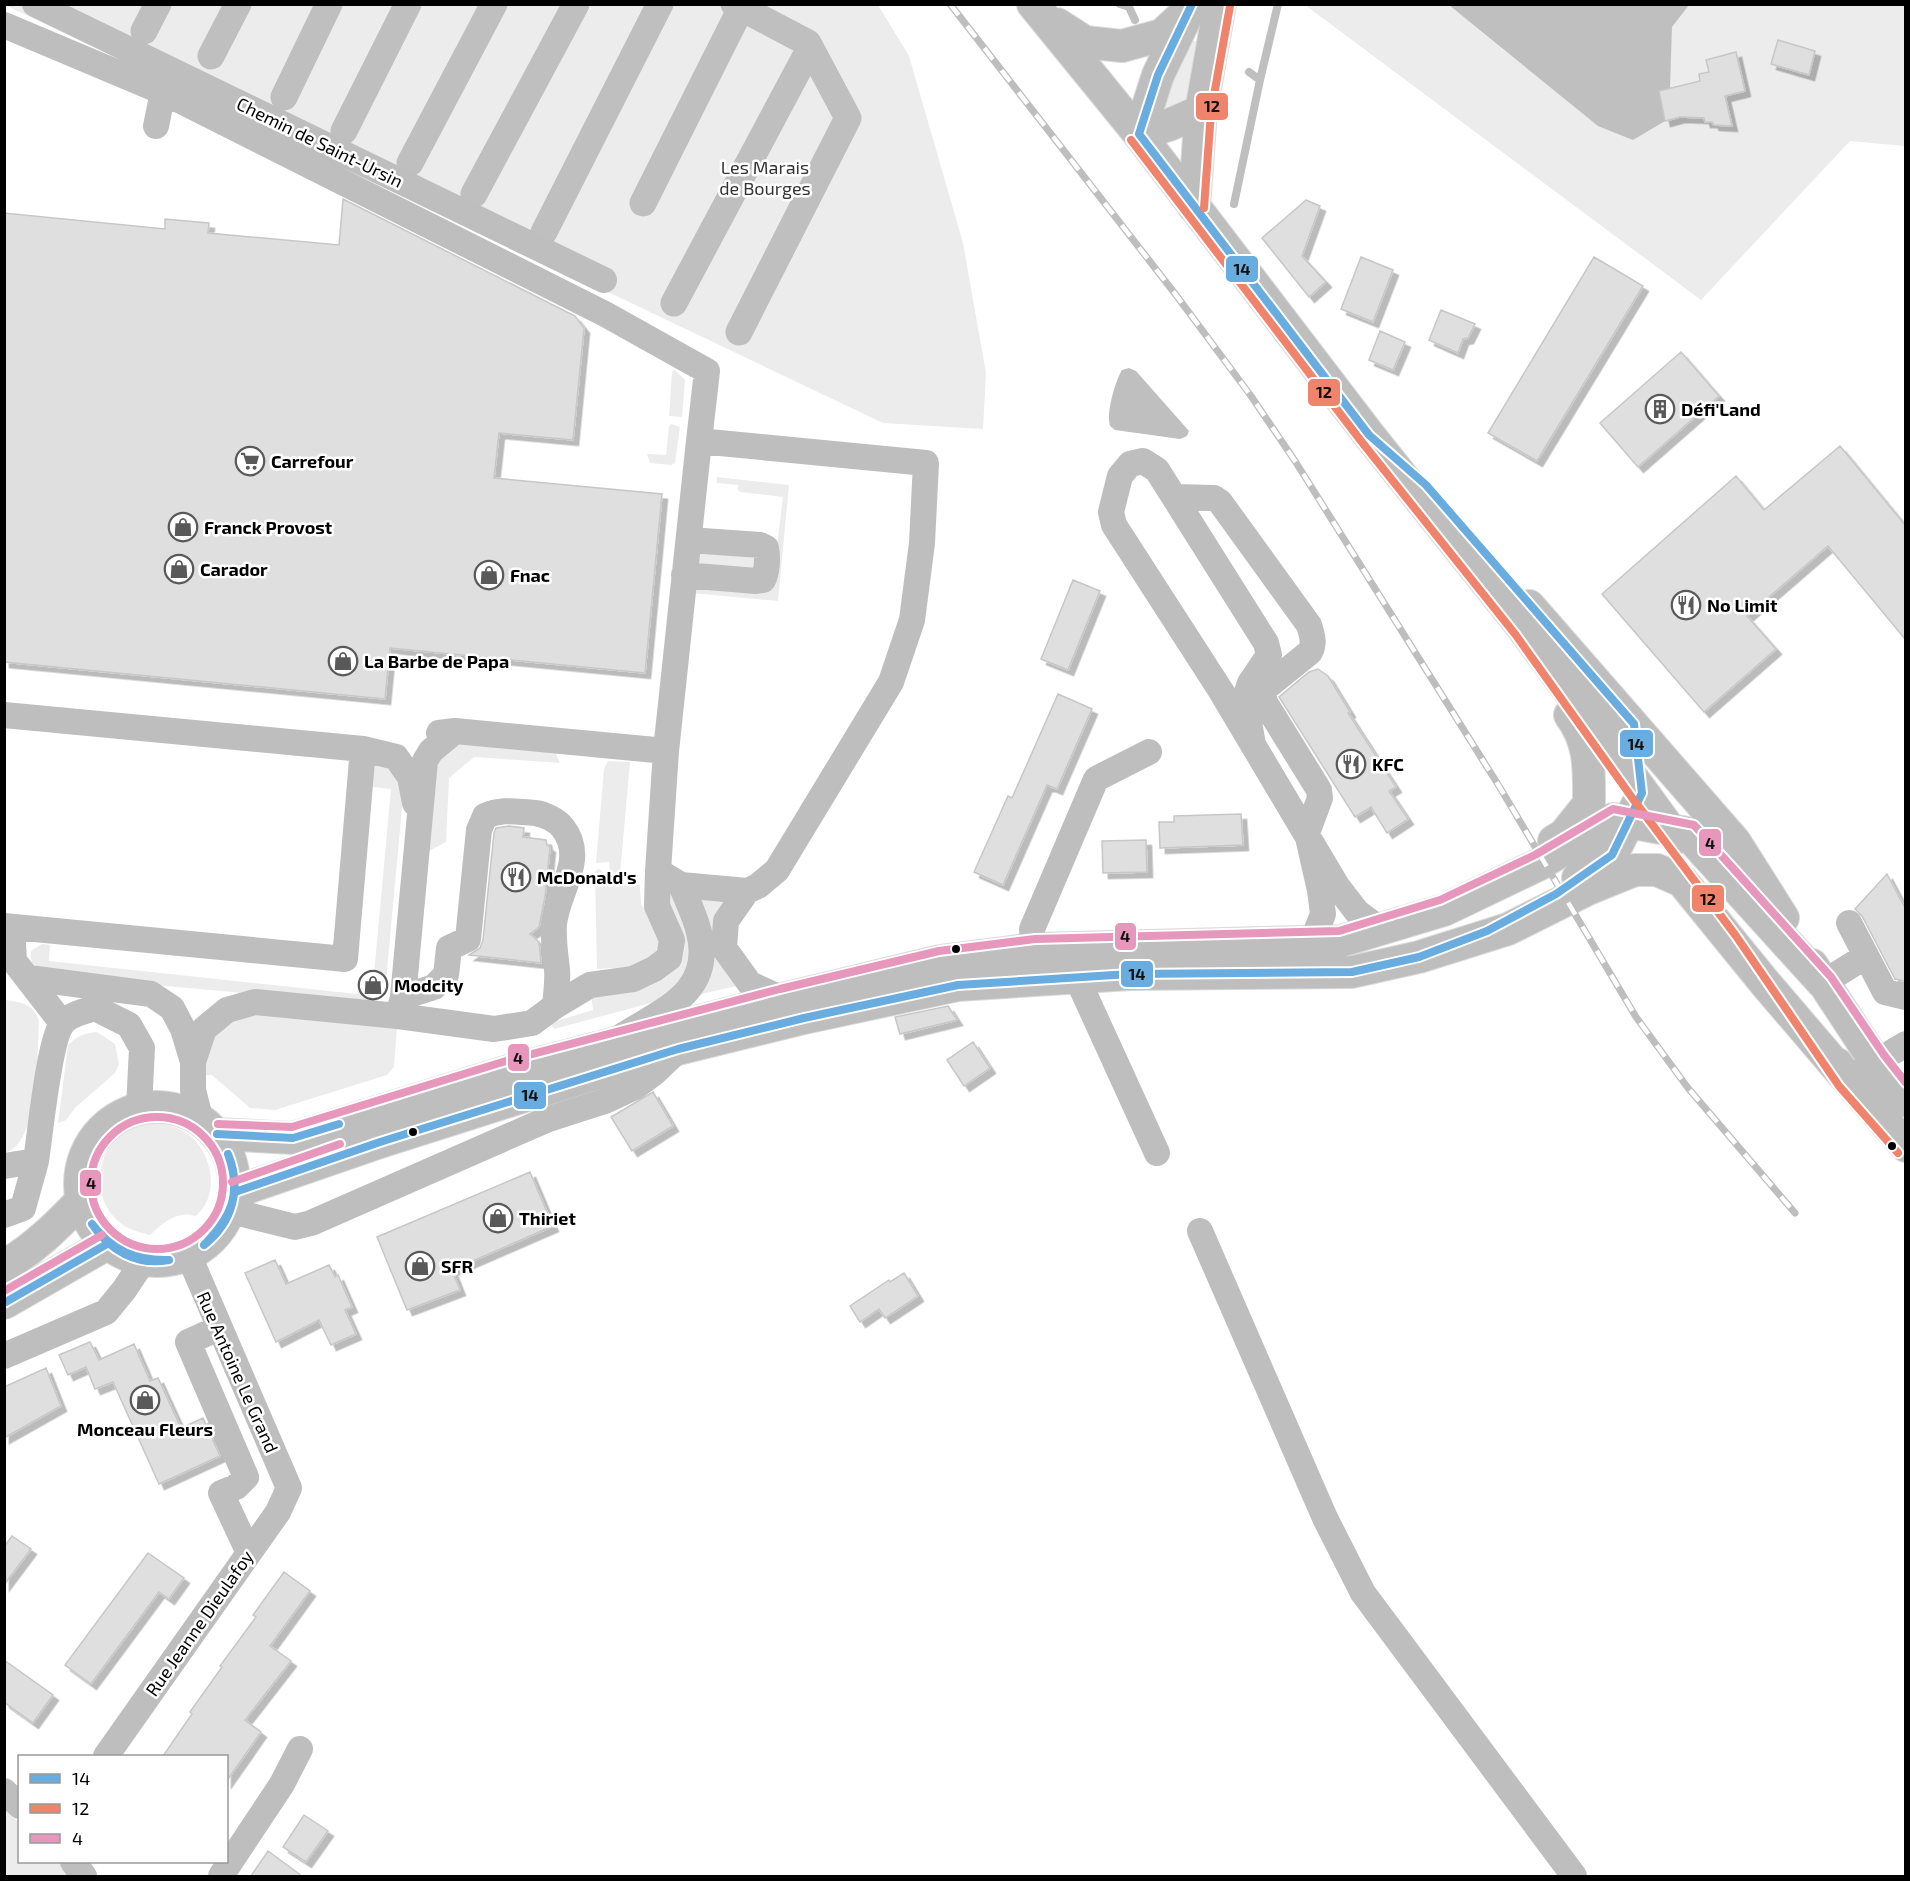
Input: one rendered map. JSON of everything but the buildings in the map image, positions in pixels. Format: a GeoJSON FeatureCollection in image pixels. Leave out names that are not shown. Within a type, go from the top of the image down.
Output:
{"type":"FeatureCollection","features":[{"type":"Feature","properties":{"kind":"main road"},"geometry":{"type":"LineString","coordinates":[[1194,207],[1200,111],[1220,4]]}},
{"type":"Feature","properties":{"kind":"main road"},"geometry":{"type":"LineString","coordinates":[[1037,8],[1069,33],[1085,42],[1122,46],[1162,35],[1191,8]]}},
{"type":"Feature","properties":{"kind":"main road"},"geometry":{"type":"LineString","coordinates":[[1037,8],[1139,134],[1369,435],[1523,628],[1642,793],[1745,930],[1848,1080]]}},
{"type":"Feature","properties":{"kind":"main road"},"geometry":{"type":"LineString","coordinates":[[1139,134],[1158,75],[1191,8]]}},
{"type":"Feature","properties":{"kind":"main road"},"geometry":{"type":"LineString","coordinates":[[1139,134],[1168,125],[1200,111]]}},
{"type":"Feature","properties":{"kind":"main road"},"geometry":{"type":"LineString","coordinates":[[1369,435],[1426,485],[1735,842],[1823,983],[1875,1061],[1905,1101]]}},
{"type":"Feature","properties":{"kind":"main road"},"geometry":{"type":"LineString","coordinates":[[1369,435],[1399,492],[1580,729],[1589,762],[1590,804],[1564,835],[1444,910]]}},
{"type":"Feature","properties":{"kind":"main road"},"geometry":{"type":"LineString","coordinates":[[1419,957],[1487,931],[1556,894],[1612,855],[1630,822],[1642,793],[1634,724]]}},
{"type":"Feature","properties":{"kind":"main road"},"geometry":{"type":"LineString","coordinates":[[209,1126],[293,1138],[509,1071],[783,999],[940,961],[1035,949],[1341,941],[1444,910],[1540,864],[1612,819],[1688,833],[1823,983]]}},
{"type":"Feature","properties":{"kind":"main road"},"geometry":{"type":"LineString","coordinates":[[233,1202],[380,1142],[678,1049],[804,1018],[958,985],[1130,974],[1352,972],[1419,957],[1508,929],[1588,889],[1635,870],[1657,870],[1682,881],[1765,983],[1905,1146]]}},
{"type":"Feature","properties":{"kind":"main road"},"geometry":{"type":"LineString","coordinates":[[154,1106],[184,1108],[209,1126],[233,1165],[233,1202],[213,1239],[189,1256],[155,1262],[128,1256],[107,1244],[92,1226],[81,1201],[80,1181],[83,1160],[99,1132],[114,1119],[139,1108],[154,1106]]}},
{"type":"Feature","properties":{"kind":"main road"},"geometry":{"type":"LineString","coordinates":[[4,1266],[18,1258],[55,1228],[81,1201]]}},
{"type":"Feature","properties":{"kind":"main road"},"geometry":{"type":"LineString","coordinates":[[4,1303],[107,1244]]}},
{"type":"Feature","properties":{"kind":"street","name":"Chemin de Saint-Ursin"},"geometry":{"type":"LineString","coordinates":[[35,4],[604,280]]}},
{"type":"Feature","properties":{"kind":"street"},"geometry":{"type":"LineString","coordinates":[[4,25],[163,92],[605,314],[707,371],[666,751],[658,871],[657,906],[672,940],[669,958],[654,969],[633,979],[590,985],[532,1023],[494,1029],[400,1007],[255,1002],[227,1011],[204,1029],[193,1062]]}},
{"type":"Feature","properties":{"kind":"street"},"geometry":{"type":"LineString","coordinates":[[156,126],[163,92]]}},
{"type":"Feature","properties":{"kind":"street"},"geometry":{"type":"LineString","coordinates":[[658,871],[681,885],[747,891],[758,886],[777,870],[891,682],[912,621],[922,543],[926,463],[699,441]]}},
{"type":"Feature","properties":{"kind":"street"},"geometry":{"type":"LineString","coordinates":[[1253,745],[1245,698],[1250,683],[1269,655],[1266,643],[1157,470],[1143,461],[1130,464],[1120,476],[1115,494],[1111,512],[1114,525],[1221,691],[1253,745],[1307,833],[1337,886],[1357,912],[1380,929]]}},
{"type":"Feature","properties":{"kind":"street"},"geometry":{"type":"LineString","coordinates":[[1174,497],[1214,498],[1220,502],[1309,625],[1313,647],[1310,652],[1264,689],[1264,700],[1319,790],[1320,798],[1307,833],[1323,914],[1312,942]]}},
{"type":"Feature","properties":{"kind":"street"},"geometry":{"type":"LineString","coordinates":[[684,575],[756,581],[763,580],[765,575],[767,554],[766,549],[760,545],[689,540]]}},
{"type":"Feature","properties":{"kind":"street"},"geometry":{"type":"LineString","coordinates":[[4,715],[363,749],[396,757],[410,777],[419,821]]}},
{"type":"Feature","properties":{"kind":"street"},"geometry":{"type":"LineString","coordinates":[[396,757],[431,734],[455,731],[666,751]]}},
{"type":"Feature","properties":{"kind":"street"},"geometry":{"type":"LineString","coordinates":[[400,1007],[425,761],[431,752],[455,731]]}},
{"type":"Feature","properties":{"kind":"street"},"geometry":{"type":"LineString","coordinates":[[62,1023],[14,961],[8,926],[345,959],[363,749]]}},
{"type":"Feature","properties":{"kind":"street"},"geometry":{"type":"LineString","coordinates":[[1036,980],[1032,929],[1096,778],[1149,752]]}},
{"type":"Feature","properties":{"kind":"street"},"geometry":{"type":"LineString","coordinates":[[400,1007],[434,987],[446,975],[448,948],[468,939],[479,830],[485,816],[498,810],[541,814],[559,824],[568,834],[572,844],[572,866],[566,888],[555,909],[552,944],[557,970],[555,1006]]}},
{"type":"Feature","properties":{"kind":"street"},"geometry":{"type":"LineString","coordinates":[[608,1045],[683,997],[699,976],[703,951],[699,931],[681,885]]}},
{"type":"Feature","properties":{"kind":"street"},"geometry":{"type":"LineString","coordinates":[[747,891],[726,921],[724,948],[750,984],[783,999]]}},
{"type":"Feature","properties":{"kind":"street"},"geometry":{"type":"LineString","coordinates":[[1849,923],[1885,992],[1905,997]]}},
{"type":"Feature","properties":{"kind":"street"},"geometry":{"type":"LineString","coordinates":[[1823,983],[1866,956]]}},
{"type":"Feature","properties":{"kind":"street"},"geometry":{"type":"LineString","coordinates":[[29,978],[151,994],[172,1008],[183,1029],[193,1062],[193,1090],[209,1126]]}},
{"type":"Feature","properties":{"kind":"street"},"geometry":{"type":"LineString","coordinates":[[1077,978],[1157,1153]]}},
{"type":"Feature","properties":{"kind":"street"},"geometry":{"type":"LineString","coordinates":[[4,1215],[23,1208],[36,1161],[53,1048],[62,1023],[95,1008],[129,1025],[142,1048],[139,1108]]}},
{"type":"Feature","properties":{"kind":"street"},"geometry":{"type":"LineString","coordinates":[[1848,1080],[1905,1044]]}},
{"type":"Feature","properties":{"kind":"street"},"geometry":{"type":"LineString","coordinates":[[233,1202],[295,1227],[311,1223],[546,1120],[605,1101],[635,1087],[654,1073],[678,1049]]}},
{"type":"Feature","properties":{"kind":"street"},"geometry":{"type":"LineString","coordinates":[[4,1166],[36,1161]]}},
{"type":"Feature","properties":{"kind":"street"},"geometry":{"type":"LineString","coordinates":[[1200,1231],[1333,1535],[1363,1593],[1574,1876]]}},
{"type":"Feature","properties":{"kind":"street","name":"Rue Antoine Le Grand"},"geometry":{"type":"LineString","coordinates":[[189,1256],[288,1488]]}},
{"type":"Feature","properties":{"kind":"street"},"geometry":{"type":"LineString","coordinates":[[4,1356],[106,1312],[144,1260]]}},
{"type":"Feature","properties":{"kind":"street"},"geometry":{"type":"LineString","coordinates":[[219,1328],[188,1342],[246,1477],[236,1487],[221,1493],[249,1553]]}},
{"type":"Feature","properties":{"kind":"street","name":"Rue Jeanne Dieulafoy"},"geometry":{"type":"LineString","coordinates":[[107,1755],[278,1512],[288,1488]]}},
{"type":"Feature","properties":{"kind":"street"},"geometry":{"type":"LineString","coordinates":[[221,1876],[282,1784],[300,1749]]}},
{"type":"Feature","properties":{"kind":"street"},"geometry":{"type":"LineString","coordinates":[[74,1863],[84,1876]]}},
{"type":"Feature","properties":{"kind":"green space","name":"Les Marais de Bourges"},"geometry":{"type":"Polygon","coordinates":[[[5,5],[878,5],[909,56],[963,243],[986,373],[983,429],[883,423],[5,5]]]}},
{"type":"Feature","properties":{"kind":"green space"},"geometry":{"type":"Polygon","coordinates":[[[1305,5],[1905,5],[1905,146],[1850,141],[1701,300],[1305,5]]]}},
{"type":"Feature","properties":{"kind":"green space"},"geometry":{"type":"Polygon","coordinates":[[[1192,41],[1199,41],[1187,101],[1168,111],[1159,103],[1161,96],[1192,41]]]}},
{"type":"Feature","properties":{"kind":"green space"},"geometry":{"type":"Polygon","coordinates":[[[675,370],[685,380],[682,417],[669,416],[672,372],[675,370]]]}},
{"type":"Feature","properties":{"kind":"green space"},"geometry":{"type":"Polygon","coordinates":[[[671,424],[680,427],[675,463],[671,465],[650,463],[647,454],[666,455],[671,424]]]}},
{"type":"Feature","properties":{"kind":"green space"},"geometry":{"type":"Polygon","coordinates":[[[717,477],[789,485],[778,601],[691,593],[691,587],[772,587],[783,497],[740,492],[738,485],[717,483],[717,477]]]}},
{"type":"Feature","properties":{"kind":"green space"},"geometry":{"type":"Polygon","coordinates":[[[702,553],[757,558],[760,569],[695,570],[698,555],[702,553]]]}},
{"type":"Feature","properties":{"kind":"green space"},"geometry":{"type":"Polygon","coordinates":[[[451,743],[555,752],[560,763],[474,757],[449,778],[446,842],[429,851],[432,764],[451,743]]]}},
{"type":"Feature","properties":{"kind":"green space"},"geometry":{"type":"Polygon","coordinates":[[[374,760],[394,764],[403,797],[386,981],[373,985],[391,789],[373,787],[374,760]]]}},
{"type":"Feature","properties":{"kind":"green space"},"geometry":{"type":"Polygon","coordinates":[[[608,761],[630,762],[620,874],[610,877],[609,862],[596,863],[604,769],[608,761]]]}},
{"type":"Feature","properties":{"kind":"green space"},"geometry":{"type":"Polygon","coordinates":[[[598,869],[601,870],[607,884],[640,885],[641,904],[659,930],[660,951],[644,966],[597,969],[595,872],[598,869]]]}},
{"type":"Feature","properties":{"kind":"green space"},"geometry":{"type":"Polygon","coordinates":[[[672,893],[678,896],[695,963],[669,998],[554,1029],[550,1023],[593,1010],[591,994],[668,970],[665,894],[672,893]]]}},
{"type":"Feature","properties":{"kind":"green space"},"geometry":{"type":"Polygon","coordinates":[[[698,898],[729,900],[720,919],[745,984],[697,995],[698,898]]]}},
{"type":"Feature","properties":{"kind":"green space"},"geometry":{"type":"Polygon","coordinates":[[[42,944],[50,945],[49,961],[357,994],[358,990],[383,991],[379,999],[371,1005],[48,975],[37,969],[31,960],[31,951],[42,944]]]}},
{"type":"Feature","properties":{"kind":"green space"},"geometry":{"type":"Polygon","coordinates":[[[6,1000],[30,1007],[39,1021],[37,1074],[31,1115],[25,1133],[16,1146],[5,1153],[6,1000]]]}},
{"type":"Feature","properties":{"kind":"green space"},"geometry":{"type":"Polygon","coordinates":[[[258,1013],[397,1025],[394,1067],[387,1075],[275,1110],[250,1108],[212,1075],[204,1075],[204,1061],[212,1036],[239,1016],[258,1013]]]}},
{"type":"Feature","properties":{"kind":"green space"},"geometry":{"type":"Polygon","coordinates":[[[97,1032],[115,1044],[119,1064],[115,1073],[76,1107],[66,1120],[58,1123],[68,1045],[74,1039],[97,1032]]]}},
{"type":"Feature","properties":{"kind":"green space"},"geometry":{"type":"Polygon","coordinates":[[[152,1123],[180,1129],[196,1142],[208,1162],[211,1185],[204,1207],[196,1216],[183,1215],[171,1218],[150,1235],[128,1228],[109,1211],[101,1190],[100,1178],[105,1156],[118,1137],[130,1129],[152,1123]]]}},
{"type":"Feature","properties":{"kind":"green space"},"geometry":{"type":"Polygon","coordinates":[[[4,1808],[18,1822],[18,1863],[60,1863],[76,1876],[5,1876],[4,1808]]]}},
{"type":"Feature","properties":{"kind":"shaded area"},"geometry":{"type":"Polygon","coordinates":[[[1449,5],[1689,5],[1672,27],[1670,88],[1659,91],[1665,121],[1633,140],[1598,126],[1449,5]]]}},
{"type":"Feature","properties":{"kind":"shaded area"},"geometry":{"type":"Polygon","coordinates":[[[1129,368],[1136,371],[1189,431],[1187,436],[1180,439],[1115,430],[1110,426],[1109,413],[1114,390],[1122,370],[1129,368]]]}},
{"type":"Feature","properties":{"kind":"waterway"},"geometry":{"type":"LineString","coordinates":[[144,31],[158,4]]}},
{"type":"Feature","properties":{"kind":"waterway"},"geometry":{"type":"LineString","coordinates":[[211,56],[238,4]]}},
{"type":"Feature","properties":{"kind":"waterway"},"geometry":{"type":"LineString","coordinates":[[284,97],[329,4]]}},
{"type":"Feature","properties":{"kind":"waterway"},"geometry":{"type":"LineString","coordinates":[[344,131],[408,4]]}},
{"type":"Feature","properties":{"kind":"waterway"},"geometry":{"type":"LineString","coordinates":[[410,163],[494,4]]}},
{"type":"Feature","properties":{"kind":"waterway"},"geometry":{"type":"LineString","coordinates":[[474,194],[576,4]]}},
{"type":"Feature","properties":{"kind":"waterway"},"geometry":{"type":"LineString","coordinates":[[544,232],[660,4]]}},
{"type":"Feature","properties":{"kind":"waterway"},"geometry":{"type":"LineString","coordinates":[[734,4],[808,43],[848,118],[739,332]]}},
{"type":"Feature","properties":{"kind":"waterway"},"geometry":{"type":"LineString","coordinates":[[1120,4],[1129,7],[1135,20]]}},
{"type":"Feature","properties":{"kind":"waterway"},"geometry":{"type":"LineString","coordinates":[[1249,72],[1260,80],[1278,4]]}},
{"type":"Feature","properties":{"kind":"waterway"},"geometry":{"type":"LineString","coordinates":[[643,203],[741,8]]}},
{"type":"Feature","properties":{"kind":"waterway"},"geometry":{"type":"LineString","coordinates":[[674,303],[810,48]]}},
{"type":"Feature","properties":{"kind":"waterway"},"geometry":{"type":"LineString","coordinates":[[1234,204],[1260,80]]}},
{"type":"Feature","properties":{"kind":"railway"},"geometry":{"type":"LineString","coordinates":[[950,4],[1176,295],[1251,396],[1295,461],[1499,786],[1636,1017],[1688,1088],[1795,1213]]}},
{"type":"Feature","properties":{"kind":"transit line","name":"14"},"geometry":{"type":"LineString","coordinates":[[235,1192],[380,1142],[678,1049],[804,1018],[958,985],[1130,974],[1352,972],[1419,957],[1487,931],[1556,894],[1612,855],[1642,793],[1634,724],[1426,485],[1369,435],[1139,134],[1158,75],[1192,4]]}},
{"type":"Feature","properties":{"kind":"transit line","name":"12"},"geometry":{"type":"LineString","coordinates":[[1204,208],[1211,112],[1230,6]]}},
{"type":"Feature","properties":{"kind":"transit line","name":"12"},"geometry":{"type":"LineString","coordinates":[[1131,140],[1361,441],[1515,634],[1633,799],[1736,936],[1839,1086],[1898,1153]]}},
{"type":"Feature","properties":{"kind":"transit line","name":"4"},"geometry":{"type":"LineString","coordinates":[[218,1124],[292,1127],[506,1061],[780,989],[939,951],[1035,939],[1339,931],[1440,900],[1535,855],[1613,809],[1694,825],[1831,977],[1906,1083]]}},
{"type":"Feature","properties":{"kind":"transit line","name":"4"},"geometry":{"type":"LineString","coordinates":[[157,1117],[182,1122],[204,1136],[218,1158],[223,1183],[218,1208],[204,1230],[182,1244],[157,1249],[132,1244],[110,1230],[96,1208],[91,1183],[96,1158],[110,1136],[132,1122],[157,1117]]}},
{"type":"Feature","properties":{"kind":"transit line","name":"14"},"geometry":{"type":"LineString","coordinates":[[217,1134],[293,1138],[339,1124]]}},
{"type":"Feature","properties":{"kind":"transit line","name":"4"},"geometry":{"type":"LineString","coordinates":[[232,1182],[340,1144]]}},
{"type":"Feature","properties":{"kind":"transit line","name":"14"},"geometry":{"type":"LineString","coordinates":[[204,1245],[222,1224],[232,1204],[234,1181],[228,1154]]}},
{"type":"Feature","properties":{"kind":"transit line","name":"14"},"geometry":{"type":"LineString","coordinates":[[204,1245],[222,1226],[232,1204],[234,1179],[228,1154]]}},
{"type":"Feature","properties":{"kind":"transit line","name":"14"},"geometry":{"type":"LineString","coordinates":[[92,1224],[116,1248],[146,1259],[169,1260]]}},
{"type":"Feature","properties":{"kind":"transit line","name":"14"},"geometry":{"type":"LineString","coordinates":[[92,1224],[107,1242],[125,1254],[146,1261],[169,1260]]}},
{"type":"Feature","properties":{"kind":"transit line","name":"4"},"geometry":{"type":"LineString","coordinates":[[4,1291],[102,1235]]}},
{"type":"Feature","properties":{"kind":"transit line","name":"14"},"geometry":{"type":"LineString","coordinates":[[4,1303],[107,1244]]}},
{"type":"Feature","properties":{"kind":"place","name":"Défi'Land"},"geometry":{"type":"Point","coordinates":[1660,409]}},
{"type":"Feature","properties":{"kind":"place","name":"Carrefour"},"geometry":{"type":"Point","coordinates":[250,461]}},
{"type":"Feature","properties":{"kind":"place","name":"Franck Provost"},"geometry":{"type":"Point","coordinates":[183,527]}},
{"type":"Feature","properties":{"kind":"place","name":"Carador"},"geometry":{"type":"Point","coordinates":[179,569]}},
{"type":"Feature","properties":{"kind":"place","name":"Fnac"},"geometry":{"type":"Point","coordinates":[489,575]}},
{"type":"Feature","properties":{"kind":"place","name":"No Limit"},"geometry":{"type":"Point","coordinates":[1686,605]}},
{"type":"Feature","properties":{"kind":"place","name":"La Barbe de Papa"},"geometry":{"type":"Point","coordinates":[343,661]}},
{"type":"Feature","properties":{"kind":"place","name":"KFC"},"geometry":{"type":"Point","coordinates":[1351,764]}},
{"type":"Feature","properties":{"kind":"place","name":"McDonald's"},"geometry":{"type":"Point","coordinates":[516,877]}},
{"type":"Feature","properties":{"kind":"place","name":"Modcity"},"geometry":{"type":"Point","coordinates":[373,985]}},
{"type":"Feature","properties":{"kind":"place","name":"Thiriet"},"geometry":{"type":"Point","coordinates":[498,1218]}},
{"type":"Feature","properties":{"kind":"place","name":"SFR"},"geometry":{"type":"Point","coordinates":[420,1266]}},
{"type":"Feature","properties":{"kind":"place","name":"Monceau Fleurs"},"geometry":{"type":"Point","coordinates":[145,1400]}}]}
